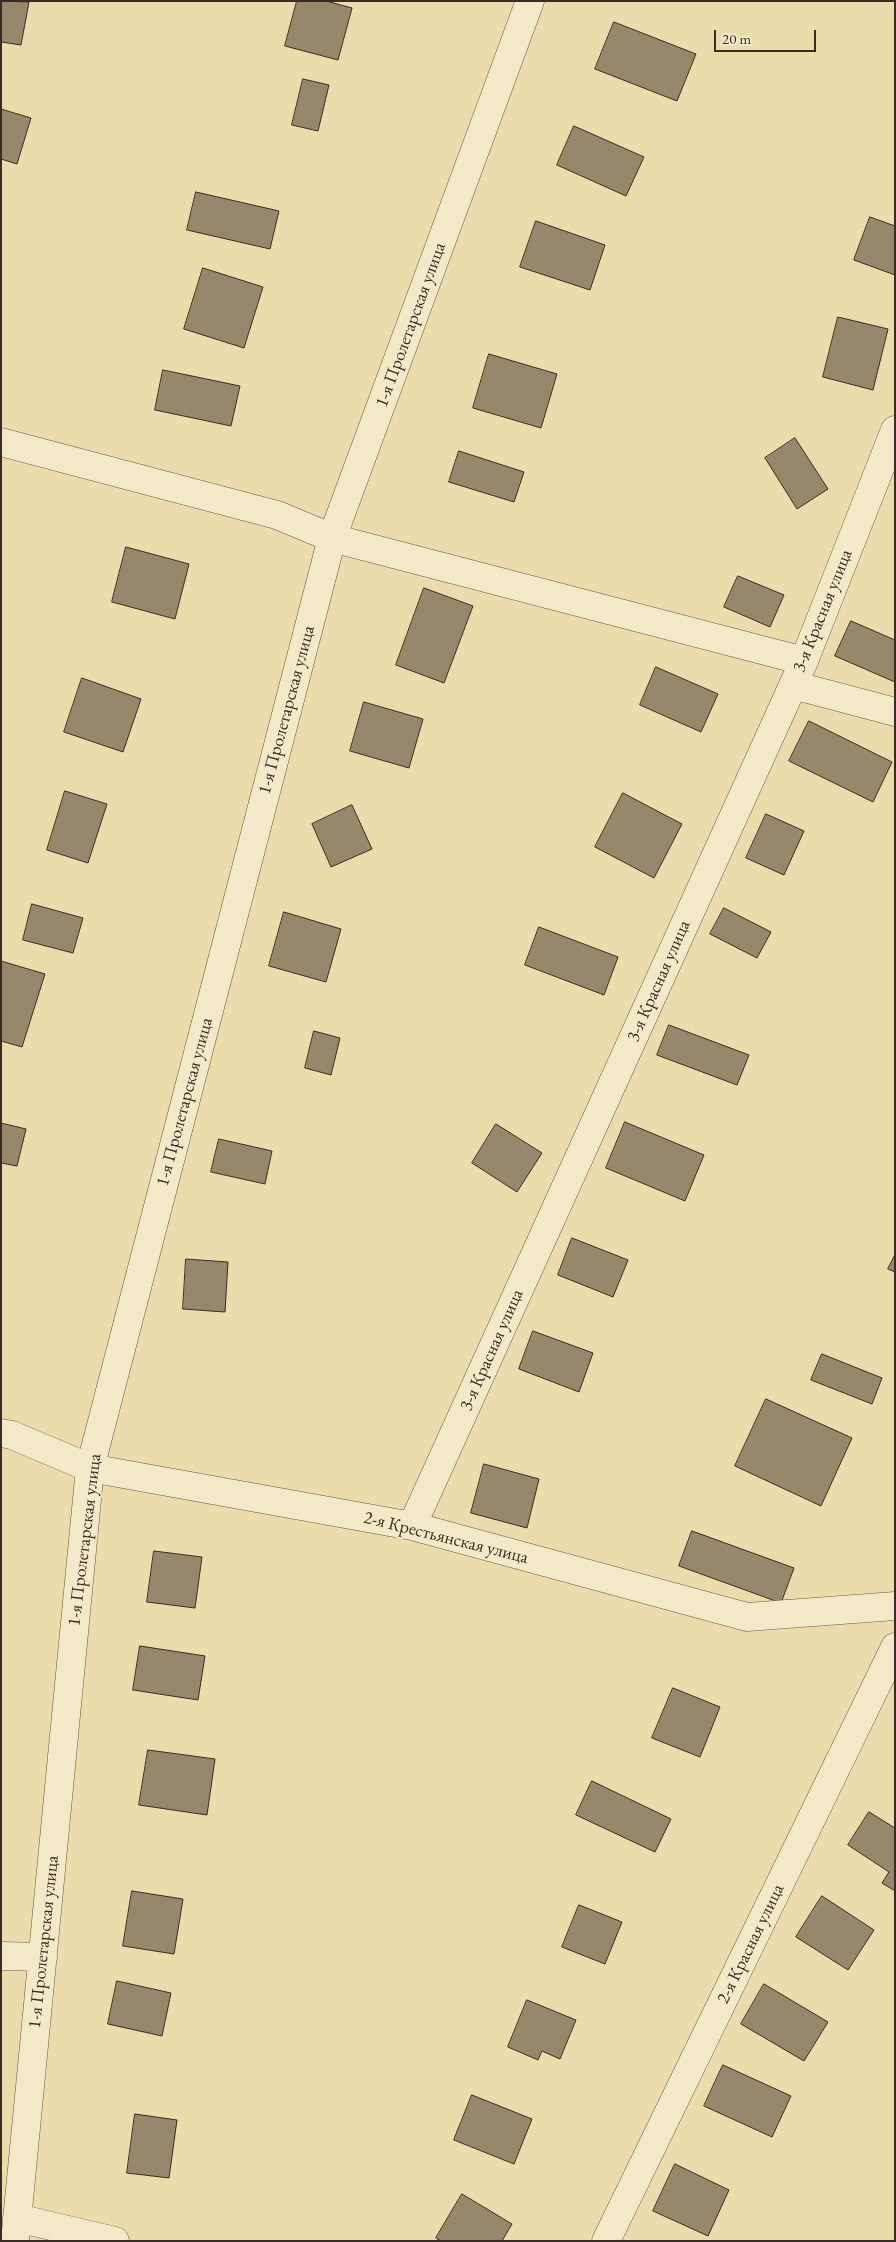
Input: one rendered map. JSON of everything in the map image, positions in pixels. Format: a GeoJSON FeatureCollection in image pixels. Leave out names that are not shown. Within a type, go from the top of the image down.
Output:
{"type":"FeatureCollection","features":[{"type":"Feature","properties":{"kind":"street","name":"1-я Пролетарская улица"},"geometry":{"type":"LineString","coordinates":[[16,2230],[90,1468],[332,538],[530,1]]}},
{"type":"Feature","properties":{"kind":"street","name":"3-я Красная улица"},"geometry":{"type":"LineString","coordinates":[[412,1526],[799,673],[895,430]]}},
{"type":"Feature","properties":{"kind":"street"},"geometry":{"type":"LineString","coordinates":[[1,442],[277,515],[332,538],[799,673],[895,712]]}},
{"type":"Feature","properties":{"kind":"street","name":"2-я Крестьянская улица"},"geometry":{"type":"LineString","coordinates":[[1,1433],[12,1435],[90,1468],[412,1526],[747,1617],[895,1606]]}},
{"type":"Feature","properties":{"kind":"street","name":"2-я Красная улица"},"geometry":{"type":"LineString","coordinates":[[606,2241],[895,1647]]}},
{"type":"Feature","properties":{"kind":"street"},"geometry":{"type":"LineString","coordinates":[[1,1956],[43,1957]]}},
{"type":"Feature","properties":{"kind":"street"},"geometry":{"type":"LineString","coordinates":[[16,2230],[115,2241]]}},
{"type":"Feature","properties":{"kind":"building"},"geometry":{"type":"Polygon","coordinates":[[[1,1],[29,2],[21,45],[1,42],[1,1]]]}},
{"type":"Feature","properties":{"kind":"building"},"geometry":{"type":"Polygon","coordinates":[[[297,1],[326,1],[352,8],[338,60],[285,46],[297,1]]]}},
{"type":"Feature","properties":{"kind":"building"},"geometry":{"type":"Polygon","coordinates":[[[614,22],[696,54],[677,101],[595,69],[614,22]]]}},
{"type":"Feature","properties":{"kind":"building"},"geometry":{"type":"Polygon","coordinates":[[[303,79],[329,85],[318,131],[292,125],[303,79]]]}},
{"type":"Feature","properties":{"kind":"building"},"geometry":{"type":"Polygon","coordinates":[[[1,109],[31,118],[17,164],[1,159],[1,109]]]}},
{"type":"Feature","properties":{"kind":"building"},"geometry":{"type":"Polygon","coordinates":[[[574,126],[644,157],[626,196],[557,165],[574,126]]]}},
{"type":"Feature","properties":{"kind":"building"},"geometry":{"type":"Polygon","coordinates":[[[196,192],[279,211],[270,249],[187,230],[196,192]]]}},
{"type":"Feature","properties":{"kind":"building"},"geometry":{"type":"Polygon","coordinates":[[[870,217],[895,226],[895,275],[854,260],[870,217]]]}},
{"type":"Feature","properties":{"kind":"building"},"geometry":{"type":"Polygon","coordinates":[[[536,221],[605,245],[590,290],[520,267],[536,221]]]}},
{"type":"Feature","properties":{"kind":"building"},"geometry":{"type":"Polygon","coordinates":[[[203,268],[263,287],[244,348],[184,329],[203,268]]]}},
{"type":"Feature","properties":{"kind":"building"},"geometry":{"type":"Polygon","coordinates":[[[838,317],[888,329],[873,390],[823,377],[838,317]]]}},
{"type":"Feature","properties":{"kind":"building"},"geometry":{"type":"Polygon","coordinates":[[[489,354],[557,374],[541,428],[473,408],[489,354]]]}},
{"type":"Feature","properties":{"kind":"building"},"geometry":{"type":"Polygon","coordinates":[[[163,370],[240,386],[231,426],[155,410],[163,370]]]}},
{"type":"Feature","properties":{"kind":"building"},"geometry":{"type":"Polygon","coordinates":[[[795,438],[828,489],[797,509],[765,458],[795,438]]]}},
{"type":"Feature","properties":{"kind":"building"},"geometry":{"type":"Polygon","coordinates":[[[459,451],[524,472],[514,502],[449,482],[459,451]]]}},
{"type":"Feature","properties":{"kind":"building"},"geometry":{"type":"Polygon","coordinates":[[[126,547],[189,564],[175,619],[112,602],[126,547]]]}},
{"type":"Feature","properties":{"kind":"building"},"geometry":{"type":"Polygon","coordinates":[[[738,576],[784,595],[770,627],[724,607],[738,576]]]}},
{"type":"Feature","properties":{"kind":"building"},"geometry":{"type":"Polygon","coordinates":[[[424,588],[473,606],[444,683],[396,665],[424,588]]]}},
{"type":"Feature","properties":{"kind":"building"},"geometry":{"type":"Polygon","coordinates":[[[851,621],[895,640],[895,682],[835,656],[851,621]]]}},
{"type":"Feature","properties":{"kind":"building"},"geometry":{"type":"Polygon","coordinates":[[[656,667],[718,694],[701,732],[640,705],[656,667]]]}},
{"type":"Feature","properties":{"kind":"building"},"geometry":{"type":"Polygon","coordinates":[[[82,678],[141,699],[123,752],[64,732],[82,678]]]}},
{"type":"Feature","properties":{"kind":"building"},"geometry":{"type":"Polygon","coordinates":[[[364,702],[423,719],[409,768],[350,751],[364,702]]]}},
{"type":"Feature","properties":{"kind":"building"},"geometry":{"type":"Polygon","coordinates":[[[809,721],[892,762],[873,802],[789,761],[809,721]]]}},
{"type":"Feature","properties":{"kind":"building"},"geometry":{"type":"Polygon","coordinates":[[[65,791],[107,804],[88,863],[47,850],[65,791]]]}},
{"type":"Feature","properties":{"kind":"building"},"geometry":{"type":"Polygon","coordinates":[[[623,793],[682,824],[654,878],[595,847],[623,793]]]}},
{"type":"Feature","properties":{"kind":"building"},"geometry":{"type":"Polygon","coordinates":[[[352,805],[372,849],[331,867],[312,824],[352,805]]]}},
{"type":"Feature","properties":{"kind":"building"},"geometry":{"type":"Polygon","coordinates":[[[766,814],[804,831],[784,875],[746,858],[766,814]]]}},
{"type":"Feature","properties":{"kind":"building"},"geometry":{"type":"Polygon","coordinates":[[[32,904],[83,918],[73,953],[23,940],[32,904]]]}},
{"type":"Feature","properties":{"kind":"building"},"geometry":{"type":"Polygon","coordinates":[[[724,908],[771,932],[757,958],[710,934],[724,908]]]}},
{"type":"Feature","properties":{"kind":"building"},"geometry":{"type":"Polygon","coordinates":[[[284,912],[341,929],[326,982],[269,966],[284,912]]]}},
{"type":"Feature","properties":{"kind":"building"},"geometry":{"type":"Polygon","coordinates":[[[539,927],[618,957],[604,995],[525,965],[539,927]]]}},
{"type":"Feature","properties":{"kind":"building"},"geometry":{"type":"Polygon","coordinates":[[[1,961],[45,974],[22,1047],[1,1041],[1,961]]]}},
{"type":"Feature","properties":{"kind":"building"},"geometry":{"type":"Polygon","coordinates":[[[669,1025],[749,1055],[737,1085],[657,1055],[669,1025]]]}},
{"type":"Feature","properties":{"kind":"building"},"geometry":{"type":"Polygon","coordinates":[[[314,1031],[340,1038],[331,1075],[305,1068],[314,1031]]]}},
{"type":"Feature","properties":{"kind":"building"},"geometry":{"type":"Polygon","coordinates":[[[625,1122],[704,1155],[685,1201],[606,1168],[625,1122]]]}},
{"type":"Feature","properties":{"kind":"building"},"geometry":{"type":"Polygon","coordinates":[[[1,1123],[26,1129],[17,1166],[1,1163],[1,1123]]]}},
{"type":"Feature","properties":{"kind":"building"},"geometry":{"type":"Polygon","coordinates":[[[496,1124],[542,1153],[517,1192],[472,1163],[496,1124]]]}},
{"type":"Feature","properties":{"kind":"building"},"geometry":{"type":"Polygon","coordinates":[[[219,1139],[272,1151],[265,1184],[211,1172],[219,1139]]]}},
{"type":"Feature","properties":{"kind":"building"},"geometry":{"type":"Polygon","coordinates":[[[572,1238],[628,1260],[613,1297],[558,1275],[572,1238]]]}},
{"type":"Feature","properties":{"kind":"building"},"geometry":{"type":"Polygon","coordinates":[[[895,1255],[895,1272],[888,1269],[895,1255]]]}},
{"type":"Feature","properties":{"kind":"building"},"geometry":{"type":"Polygon","coordinates":[[[186,1259],[228,1262],[225,1312],[183,1309],[186,1259]]]}},
{"type":"Feature","properties":{"kind":"building"},"geometry":{"type":"Polygon","coordinates":[[[533,1331],[593,1353],[579,1392],[519,1369],[533,1331]]]}},
{"type":"Feature","properties":{"kind":"building"},"geometry":{"type":"Polygon","coordinates":[[[822,1354],[882,1378],[872,1404],[811,1380],[822,1354]]]}},
{"type":"Feature","properties":{"kind":"building"},"geometry":{"type":"Polygon","coordinates":[[[766,1399],[852,1438],[821,1506],[735,1466],[766,1399]]]}},
{"type":"Feature","properties":{"kind":"building"},"geometry":{"type":"Polygon","coordinates":[[[484,1464],[539,1479],[527,1528],[471,1513],[484,1464]]]}},
{"type":"Feature","properties":{"kind":"building"},"geometry":{"type":"Polygon","coordinates":[[[692,1531],[794,1568],[781,1603],[679,1566],[692,1531]]]}},
{"type":"Feature","properties":{"kind":"building"},"geometry":{"type":"Polygon","coordinates":[[[154,1551],[202,1557],[195,1608],[147,1602],[154,1551]]]}},
{"type":"Feature","properties":{"kind":"building"},"geometry":{"type":"Polygon","coordinates":[[[140,1646],[205,1656],[198,1700],[133,1690],[140,1646]]]}},
{"type":"Feature","properties":{"kind":"building"},"geometry":{"type":"Polygon","coordinates":[[[673,1688],[720,1707],[700,1757],[652,1738],[673,1688]]]}},
{"type":"Feature","properties":{"kind":"building"},"geometry":{"type":"Polygon","coordinates":[[[148,1750],[215,1759],[207,1815],[139,1805],[148,1750]]]}},
{"type":"Feature","properties":{"kind":"building"},"geometry":{"type":"Polygon","coordinates":[[[592,1781],[671,1819],[655,1852],[576,1815],[592,1781]]]}},
{"type":"Feature","properties":{"kind":"building"},"geometry":{"type":"Polygon","coordinates":[[[869,1812],[895,1828],[895,1891],[882,1883],[889,1872],[848,1845],[869,1812]]]}},
{"type":"Feature","properties":{"kind":"building"},"geometry":{"type":"Polygon","coordinates":[[[132,1891],[183,1899],[174,1954],[123,1946],[132,1891]]]}},
{"type":"Feature","properties":{"kind":"building"},"geometry":{"type":"Polygon","coordinates":[[[822,1896],[874,1930],[848,1970],[796,1937],[822,1896]]]}},
{"type":"Feature","properties":{"kind":"building"},"geometry":{"type":"Polygon","coordinates":[[[579,1905],[622,1922],[605,1964],[562,1947],[579,1905]]]}},
{"type":"Feature","properties":{"kind":"building"},"geometry":{"type":"Polygon","coordinates":[[[117,1981],[171,1993],[162,2036],[108,2024],[117,1981]]]}},
{"type":"Feature","properties":{"kind":"building"},"geometry":{"type":"Polygon","coordinates":[[[764,1984],[828,2022],[804,2061],[741,2024],[764,1984]]]}},
{"type":"Feature","properties":{"kind":"building"},"geometry":{"type":"Polygon","coordinates":[[[527,2000],[576,2020],[560,2059],[542,2051],[538,2060],[508,2047],[527,2000]]]}},
{"type":"Feature","properties":{"kind":"building"},"geometry":{"type":"Polygon","coordinates":[[[723,2065],[791,2096],[772,2137],[704,2106],[723,2065]]]}},
{"type":"Feature","properties":{"kind":"building"},"geometry":{"type":"Polygon","coordinates":[[[472,2095],[532,2119],[514,2164],[454,2140],[472,2095]]]}},
{"type":"Feature","properties":{"kind":"building"},"geometry":{"type":"Polygon","coordinates":[[[135,2114],[177,2120],[169,2178],[127,2173],[135,2114]]]}},
{"type":"Feature","properties":{"kind":"building"},"geometry":{"type":"Polygon","coordinates":[[[675,2164],[729,2190],[708,2236],[653,2211],[675,2164]]]}},
{"type":"Feature","properties":{"kind":"building"},"geometry":{"type":"Polygon","coordinates":[[[462,2194],[512,2224],[502,2241],[441,2241],[436,2238],[462,2194]]]}}]}
